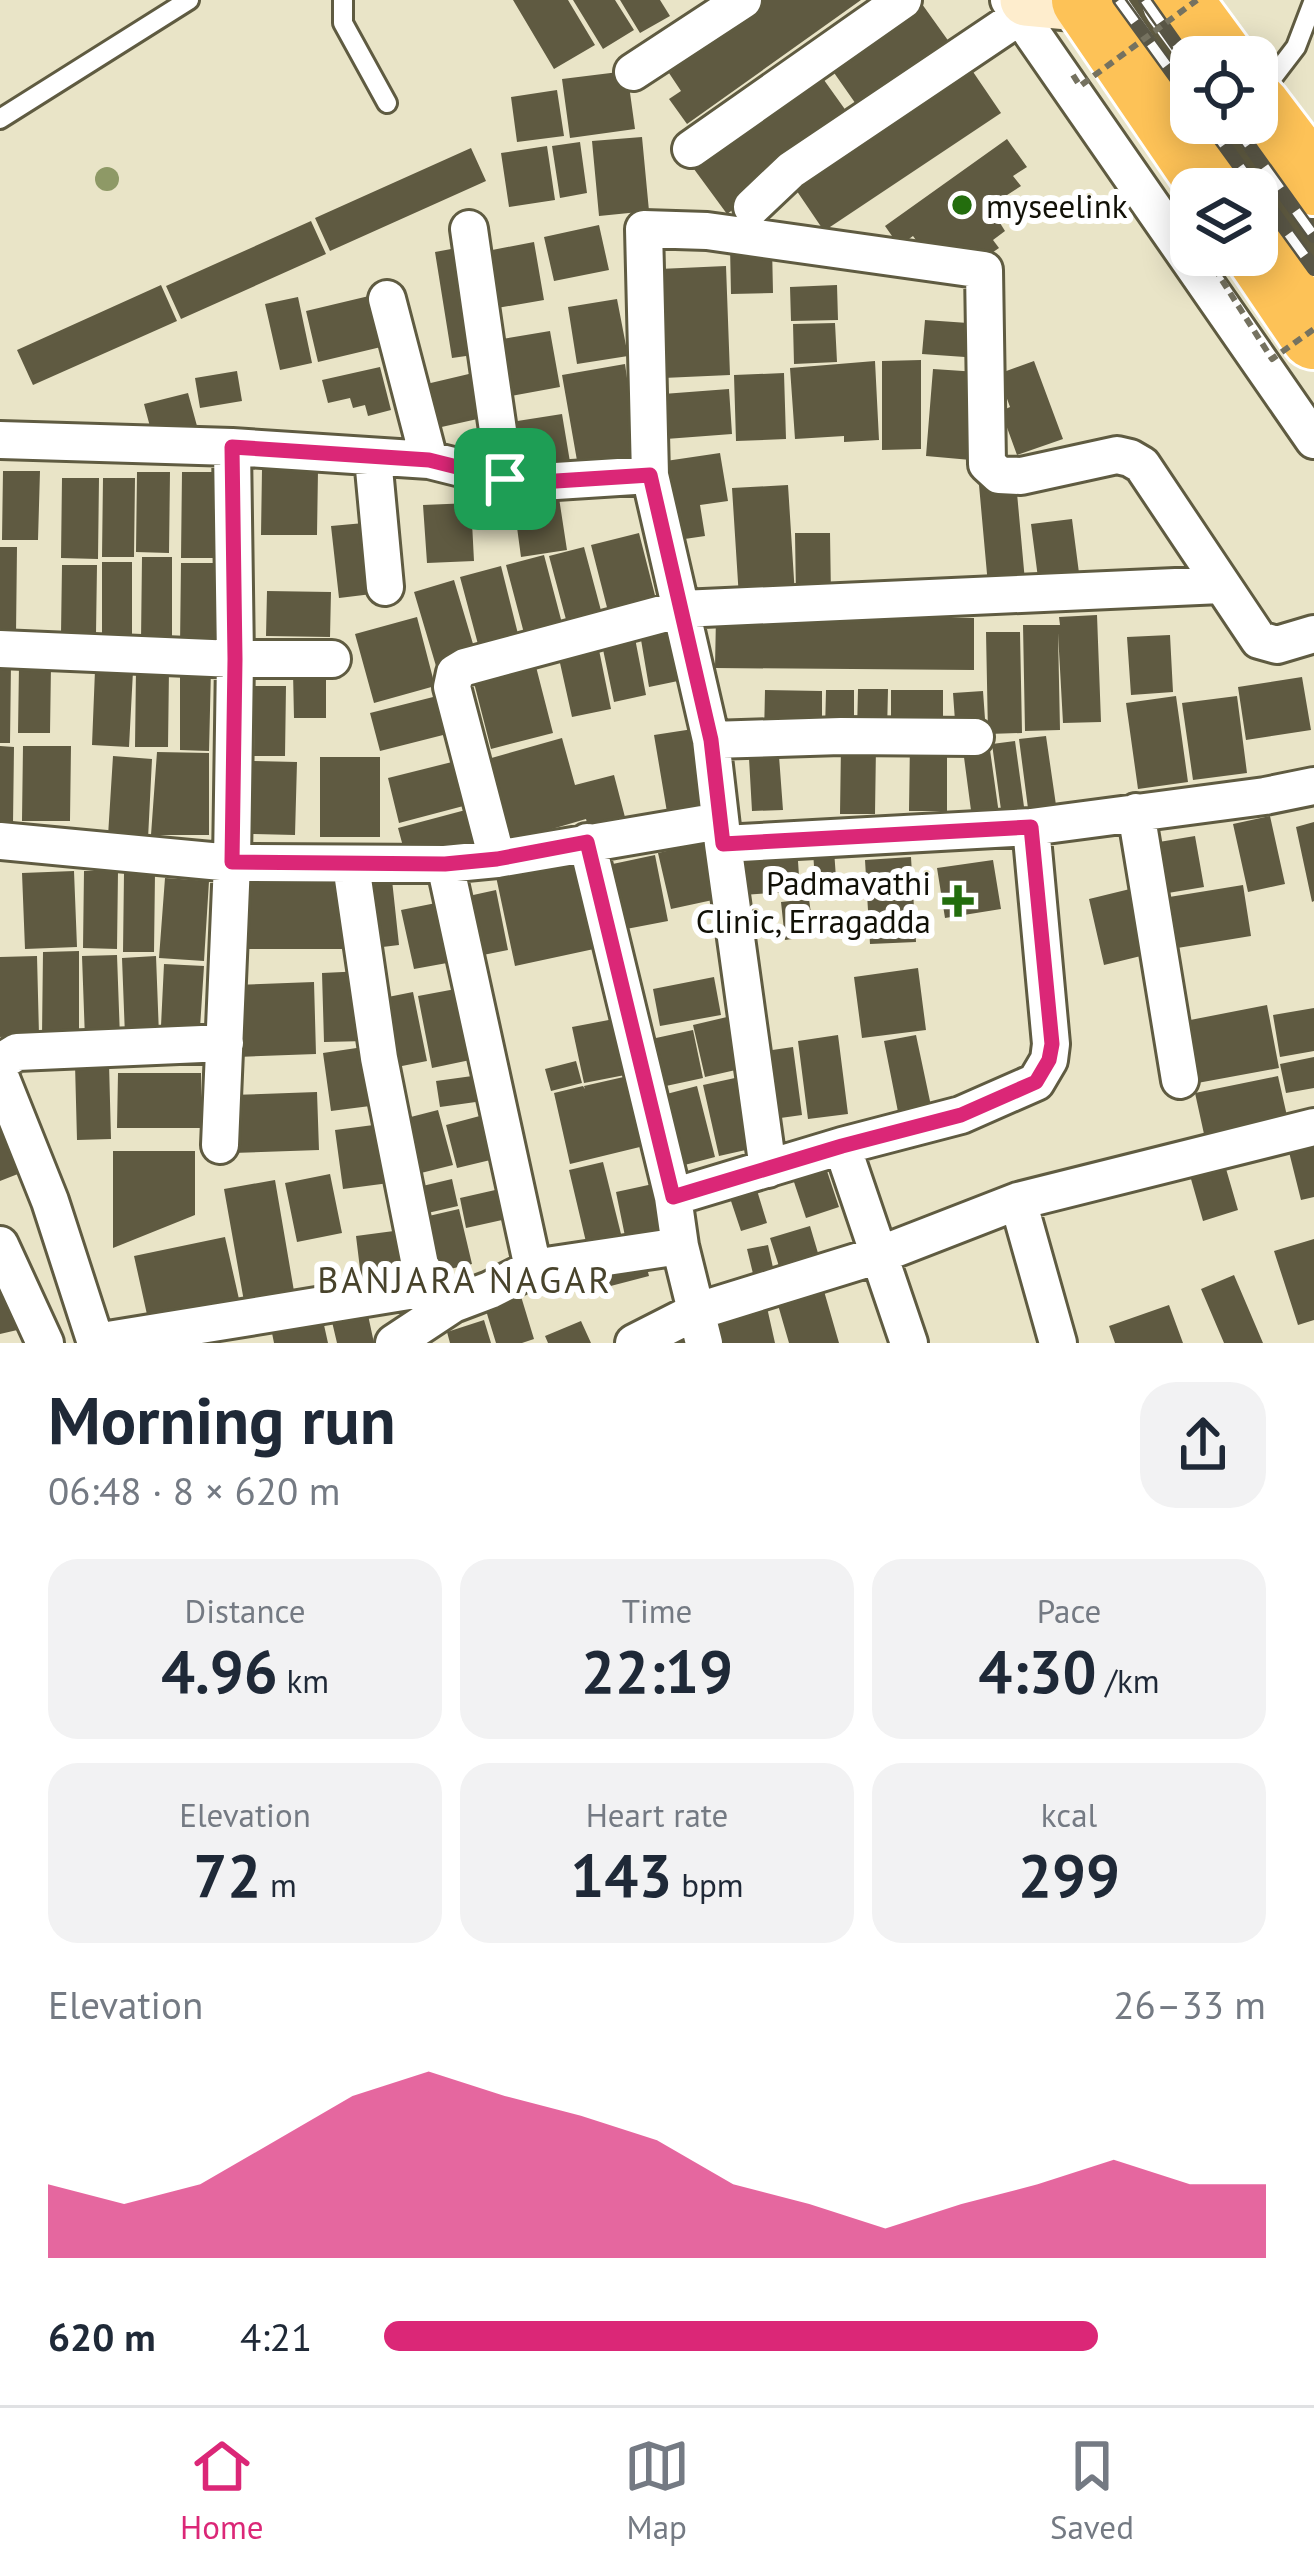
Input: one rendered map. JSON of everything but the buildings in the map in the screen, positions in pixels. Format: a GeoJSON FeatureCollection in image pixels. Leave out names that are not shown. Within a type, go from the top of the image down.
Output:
{"type":"FeatureCollection","features":[{"type":"Feature","properties":{"kind":"highway"},"geometry":{"type":"LineString","coordinates":[[1178,0],[1205,36]]}},
{"type":"Feature","properties":{"kind":"highway"},"geometry":{"type":"LineString","coordinates":[[1046,4],[1195,168]]}},
{"type":"Feature","properties":{"kind":"highway"},"geometry":{"type":"LineString","coordinates":[[1278,131],[1314,182]]}},
{"type":"Feature","properties":{"kind":"street"},"geometry":{"type":"LineString","coordinates":[[633,72],[743,0]]}},
{"type":"Feature","properties":{"kind":"street"},"geometry":{"type":"LineString","coordinates":[[691,149],[903,0]]}},
{"type":"Feature","properties":{"kind":"street"},"geometry":{"type":"LineString","coordinates":[[752,207],[791,170],[1046,4],[1274,307],[1314,440]]}},
{"type":"Feature","properties":{"kind":"street"},"geometry":{"type":"LineString","coordinates":[[469,229],[505,479]]}},
{"type":"Feature","properties":{"kind":"street"},"geometry":{"type":"LineString","coordinates":[[767,1169],[711,740],[650,475],[644,229],[707,231],[984,270],[987,464],[999,475],[1021,476],[1117,455],[1130,458],[1142,465],[1258,640],[1277,645],[1314,634]]}},
{"type":"Feature","properties":{"kind":"street"},"geometry":{"type":"LineString","coordinates":[[387,299],[429,460]]}},
{"type":"Feature","properties":{"kind":"street"},"geometry":{"type":"LineString","coordinates":[[0,440],[232,447],[429,460],[505,479],[650,475]]}},
{"type":"Feature","properties":{"kind":"street"},"geometry":{"type":"LineString","coordinates":[[220,1145],[232,862],[232,447]]}},
{"type":"Feature","properties":{"kind":"street"},"geometry":{"type":"LineString","coordinates":[[373,458],[385,586]]}},
{"type":"Feature","properties":{"kind":"street"},"geometry":{"type":"LineString","coordinates":[[497,859],[452,686],[455,673],[465,667],[681,609],[1221,586]]}},
{"type":"Feature","properties":{"kind":"street"},"geometry":{"type":"LineString","coordinates":[[0,649],[235,659],[332,658]]}},
{"type":"Feature","properties":{"kind":"street"},"geometry":{"type":"LineString","coordinates":[[711,740],[975,737]]}},
{"type":"Feature","properties":{"kind":"street"},"geometry":{"type":"LineString","coordinates":[[0,841],[232,862],[445,864],[587,842],[722,832],[1031,827],[1314,786]]}},
{"type":"Feature","properties":{"kind":"street"},"geometry":{"type":"LineString","coordinates":[[1136,812],[1180,1081]]}},
{"type":"Feature","properties":{"kind":"street"},"geometry":{"type":"LineString","coordinates":[[673,1197],[961,1115],[1036,1082],[1052,1044],[1031,827]]}},
{"type":"Feature","properties":{"kind":"street"},"geometry":{"type":"LineString","coordinates":[[587,842],[673,1197],[699,1328]]}},
{"type":"Feature","properties":{"kind":"street"},"geometry":{"type":"LineString","coordinates":[[445,864],[533,1268]]}},
{"type":"Feature","properties":{"kind":"street"},"geometry":{"type":"LineString","coordinates":[[351,865],[379,1058],[420,1265],[443,1296]]}},
{"type":"Feature","properties":{"kind":"street"},"geometry":{"type":"LineString","coordinates":[[225,1043],[17,1052],[1,1074],[50,1201],[96,1342],[490,1290],[533,1268],[680,1246]]}},
{"type":"Feature","properties":{"kind":"street"},"geometry":{"type":"LineString","coordinates":[[634,1343],[699,1328],[1018,1202],[1314,1127]]}},
{"type":"Feature","properties":{"kind":"street"},"geometry":{"type":"LineString","coordinates":[[842,1146],[909,1343]]}},
{"type":"Feature","properties":{"kind":"street"},"geometry":{"type":"LineString","coordinates":[[1018,1202],[1058,1343]]}},
{"type":"Feature","properties":{"kind":"street"},"geometry":{"type":"LineString","coordinates":[[0,1246],[45,1343]]}},
{"type":"Feature","properties":{"kind":"street"},"geometry":{"type":"LineString","coordinates":[[394,1343],[443,1296]]}},
{"type":"Feature","properties":{"kind":"lane"},"geometry":{"type":"LineString","coordinates":[[0,118],[189,0]]}},
{"type":"Feature","properties":{"kind":"lane"},"geometry":{"type":"LineString","coordinates":[[344,0],[343,23],[387,103]]}},
{"type":"Feature","properties":{"kind":"lane"},"geometry":{"type":"LineString","coordinates":[[1278,72],[1296,47],[1314,0]]}},
{"type":"Feature","properties":{"kind":"path"},"geometry":{"type":"LineString","coordinates":[[1073,75],[1080,86],[1197,0]]}},
{"type":"Feature","properties":{"kind":"path"},"geometry":{"type":"LineString","coordinates":[[1219,276],[1272,359],[1274,307]]}},
{"type":"Feature","properties":{"kind":"railway"},"geometry":{"type":"LineString","coordinates":[[1119,0],[1170,70]]}},
{"type":"Feature","properties":{"kind":"railway"},"geometry":{"type":"LineString","coordinates":[[1145,0],[1170,36]]}},
{"type":"Feature","properties":{"kind":"railway"},"geometry":{"type":"LineString","coordinates":[[1223,144],[1241,168]]}},
{"type":"Feature","properties":{"kind":"railway"},"geometry":{"type":"LineString","coordinates":[[1248,144],[1314,236]]}},
{"type":"Feature","properties":{"kind":"railway"},"geometry":{"type":"LineString","coordinates":[[1278,219],[1314,269]]}},
{"type":"Feature","properties":{"kind":"place","name":"myseelink"},"geometry":{"type":"Point","coordinates":[962,205]}},
{"type":"Feature","properties":{"kind":"place","name":"Padmavathi Clinic, Erragadda"},"geometry":{"type":"Point","coordinates":[958,901]}},
{"type":"Feature","properties":{"kind":"district","name":"BANJARA NAGAR"},"geometry":{"type":"Point","coordinates":[465,1279]}},
{"type":"Feature","properties":{"kind":"route"},"geometry":{"type":"LineString","coordinates":[[232,447],[429,460],[505,479],[650,475],[711,740],[723,844],[1031,827],[1052,1044],[1036,1082],[961,1115],[673,1197],[587,842],[445,864],[232,862],[232,447]]}}]}
